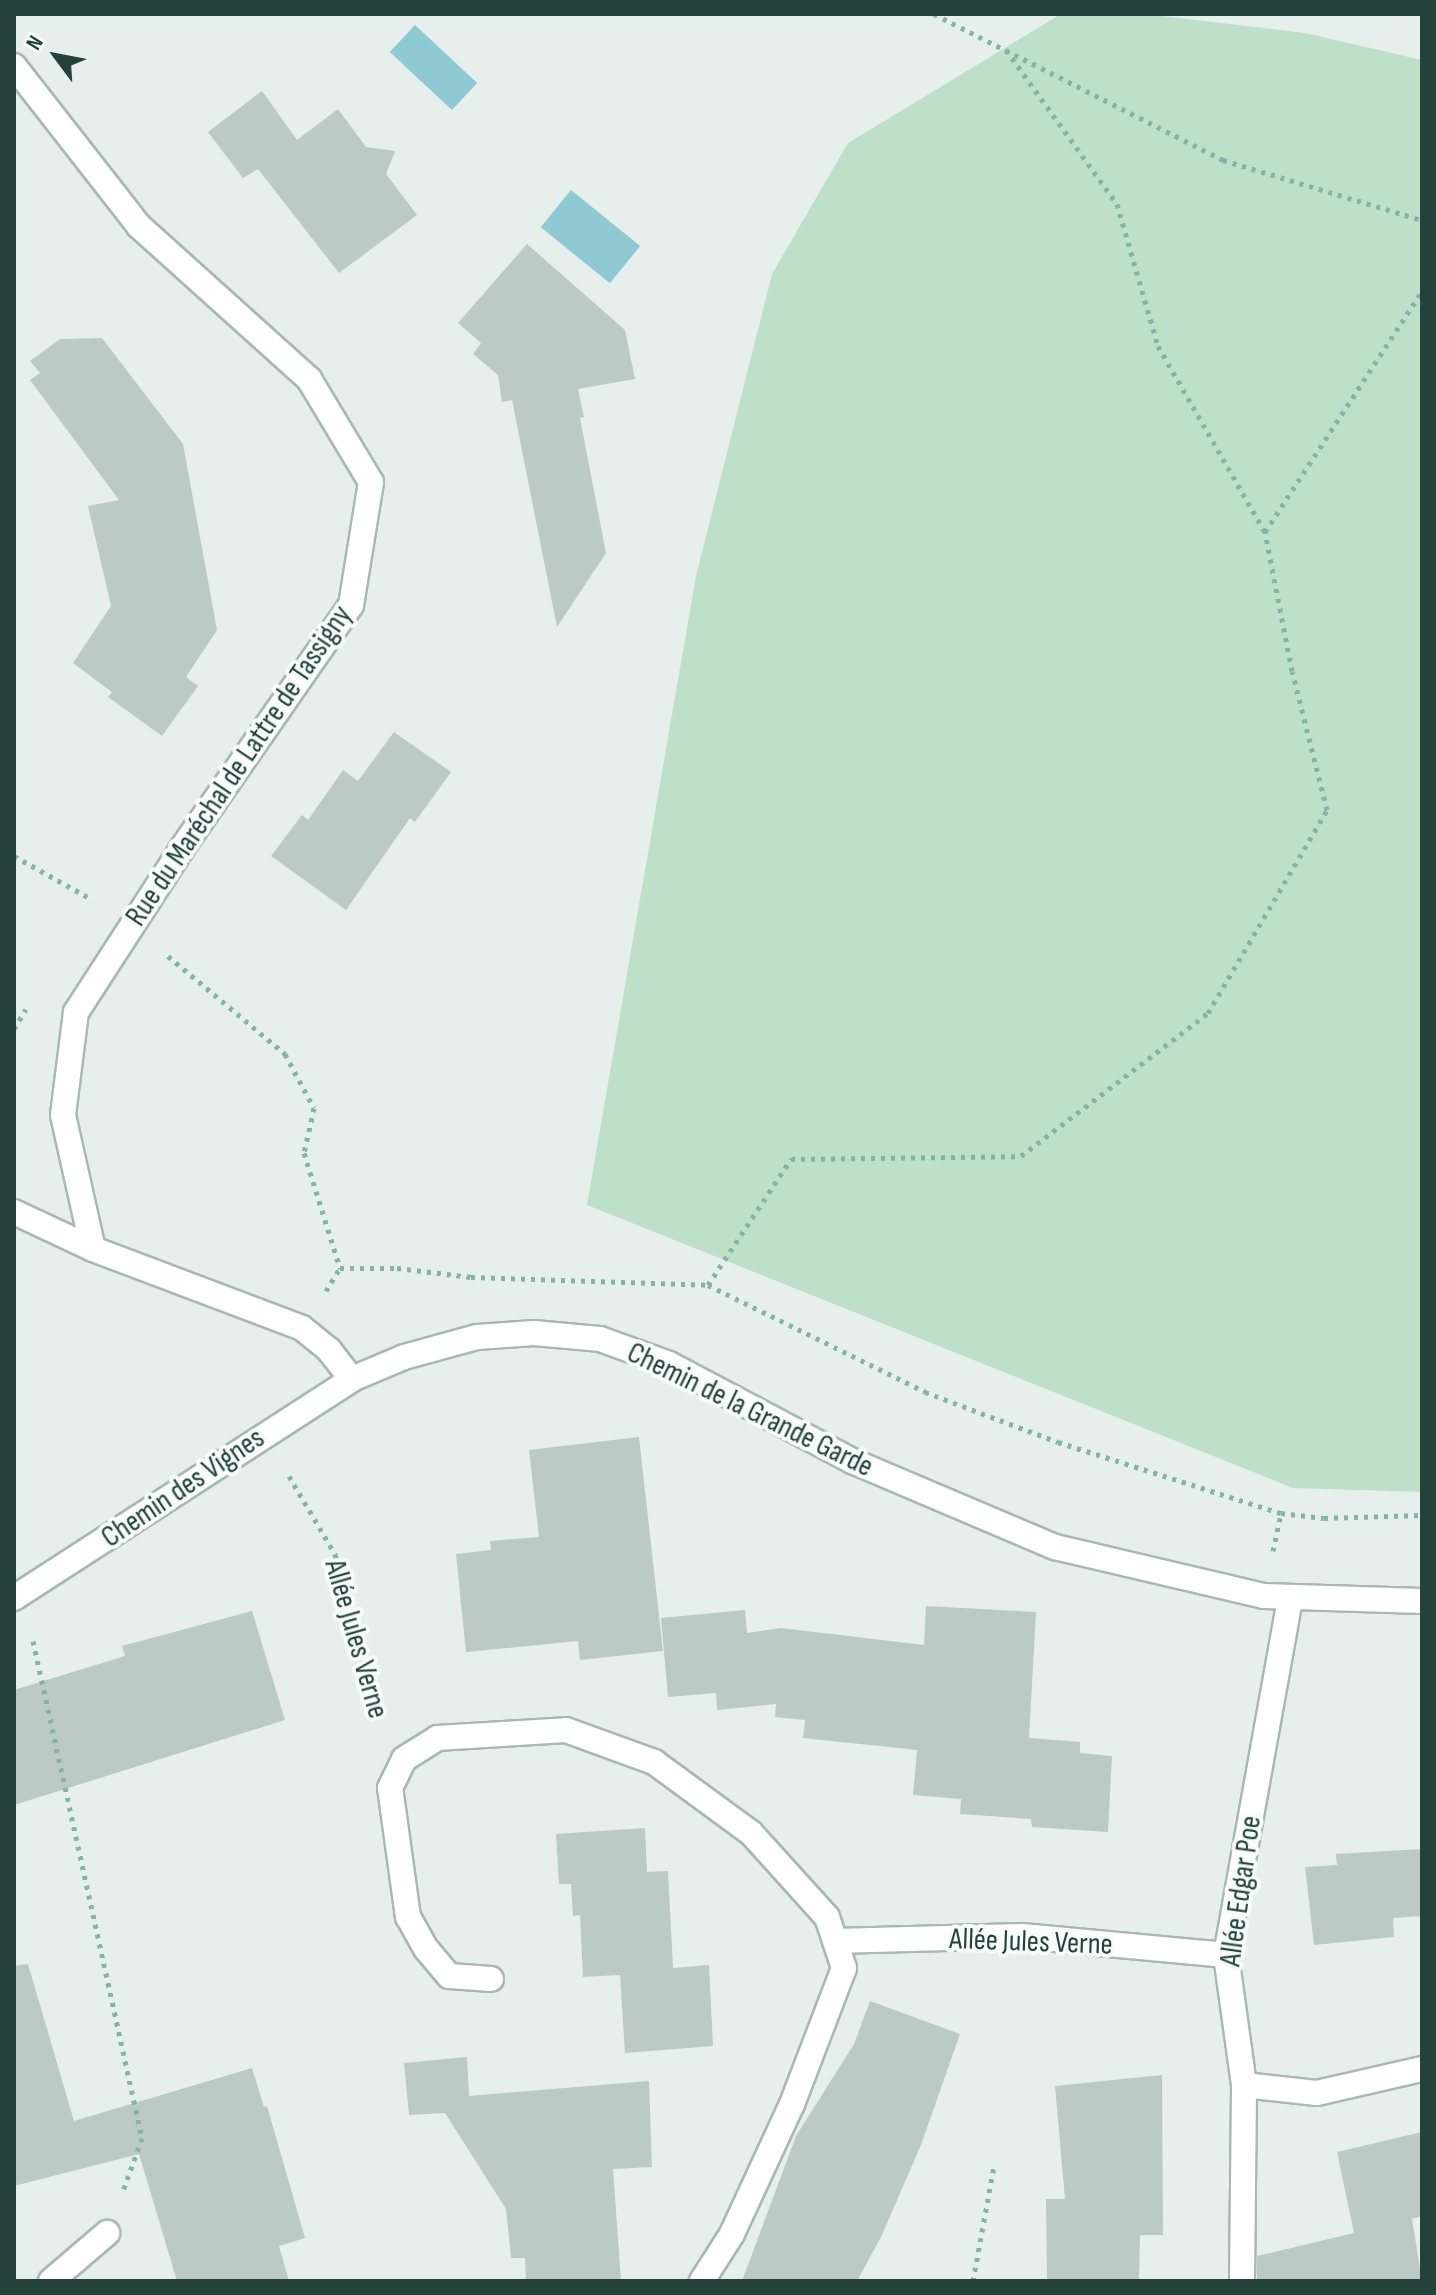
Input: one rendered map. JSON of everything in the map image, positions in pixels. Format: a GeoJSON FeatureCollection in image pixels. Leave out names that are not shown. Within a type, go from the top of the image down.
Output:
{"type":"FeatureCollection","features":[{"type":"Feature","properties":{"kind":"street","name":"Rue du Maréchal de Lattre de Tassigny"},"geometry":{"type":"LineString","coordinates":[[14,66],[139,226],[309,379],[371,482],[351,605],[76,1012],[63,1115],[93,1249]]}},
{"type":"Feature","properties":{"kind":"street"},"geometry":{"type":"LineString","coordinates":[[14,1212],[93,1249],[302,1328],[329,1350],[352,1379]]}},
{"type":"Feature","properties":{"kind":"street","name":"Chemin de la Grande Garde"},"geometry":{"type":"LineString","coordinates":[[352,1379],[404,1357],[477,1337],[534,1333],[600,1339],[669,1364],[852,1461],[1055,1547],[1290,1600],[1422,1601]]}},
{"type":"Feature","properties":{"kind":"street","name":"Chemin des Vignes"},"geometry":{"type":"LineString","coordinates":[[14,1598],[146,1515],[264,1433],[352,1379]]}},
{"type":"Feature","properties":{"kind":"street","name":"Allée Edgar Poe"},"geometry":{"type":"LineString","coordinates":[[1242,2281],[1244,2085],[1226,1955],[1290,1600]]}},
{"type":"Feature","properties":{"kind":"street","name":"Allée Jules Verne"},"geometry":{"type":"LineString","coordinates":[[404,1759],[437,1738],[566,1730],[654,1762],[751,1833],[827,1917],[844,1968],[792,2104],[732,2234],[702,2281]]}},
{"type":"Feature","properties":{"kind":"street"},"geometry":{"type":"LineString","coordinates":[[404,1759],[390,1788],[408,1917],[426,1949],[449,1976],[491,1979]]}},
{"type":"Feature","properties":{"kind":"street","name":"Allée Jules Verne"},"geometry":{"type":"LineString","coordinates":[[835,1941],[1022,1936],[1226,1955]]}},
{"type":"Feature","properties":{"kind":"street"},"geometry":{"type":"LineString","coordinates":[[1244,2085],[1317,2093],[1422,2069]]}},
{"type":"Feature","properties":{"kind":"street"},"geometry":{"type":"LineString","coordinates":[[51,2281],[107,2233]]}},
{"type":"Feature","properties":{"kind":"path"},"geometry":{"type":"LineString","coordinates":[[934,14],[1223,160],[1422,220]]}},
{"type":"Feature","properties":{"kind":"path"},"geometry":{"type":"LineString","coordinates":[[708,1285],[791,1159],[1021,1156],[1208,1013],[1327,810],[1292,671],[1265,532],[1158,346],[1117,204],[1006,50]]}},
{"type":"Feature","properties":{"kind":"path"},"geometry":{"type":"LineString","coordinates":[[1265,532],[1422,291]]}},
{"type":"Feature","properties":{"kind":"path"},"geometry":{"type":"LineString","coordinates":[[14,856],[132,926],[285,1054],[314,1108],[304,1153],[340,1268],[302,1328]]}},
{"type":"Feature","properties":{"kind":"path"},"geometry":{"type":"LineString","coordinates":[[340,1268],[397,1268],[471,1277],[708,1285],[925,1392],[1073,1447],[1281,1513],[1324,1518],[1422,1515]]}},
{"type":"Feature","properties":{"kind":"path","name":"Allée Jules Verne"},"geometry":{"type":"LineString","coordinates":[[264,1433],[335,1554],[378,1726],[404,1759]]}},
{"type":"Feature","properties":{"kind":"path"},"geometry":{"type":"LineString","coordinates":[[27,1630],[34,1641],[142,2138],[107,2233]]}},
{"type":"Feature","properties":{"kind":"path"},"geometry":{"type":"LineString","coordinates":[[973,2281],[994,2165]]}},
{"type":"Feature","properties":{"kind":"green space"},"geometry":{"type":"Polygon","coordinates":[[[1061,14],[1145,14],[1305,33],[1422,60],[1422,1492],[1293,1488],[587,1205],[696,576],[772,274],[848,143],[1061,14]]]}},
{"type":"Feature","properties":{"kind":"water"},"geometry":{"type":"Polygon","coordinates":[[[415,25],[477,83],[452,110],[390,52],[415,25]]]}},
{"type":"Feature","properties":{"kind":"water"},"geometry":{"type":"Polygon","coordinates":[[[571,190],[640,246],[610,283],[541,227],[571,190]]]}},
{"type":"Feature","properties":{"kind":"building"},"geometry":{"type":"Polygon","coordinates":[[[262,91],[297,140],[338,109],[366,147],[395,151],[386,174],[417,215],[339,273],[258,169],[243,178],[208,132],[262,91]]]}},
{"type":"Feature","properties":{"kind":"building"},"geometry":{"type":"Polygon","coordinates":[[[527,244],[625,330],[635,379],[578,389],[584,417],[580,418],[606,553],[557,627],[512,400],[502,402],[498,375],[473,354],[481,343],[458,323],[527,244]]]}},
{"type":"Feature","properties":{"kind":"building"},"geometry":{"type":"Polygon","coordinates":[[[102,338],[183,444],[217,630],[186,677],[198,686],[162,736],[108,697],[112,692],[73,663],[111,606],[88,506],[119,500],[30,380],[40,373],[30,361],[60,339],[102,338]]]}},
{"type":"Feature","properties":{"kind":"building"},"geometry":{"type":"Polygon","coordinates":[[[394,732],[451,772],[415,822],[410,818],[346,910],[271,856],[302,815],[308,820],[343,770],[358,781],[394,732]]]}},
{"type":"Feature","properties":{"kind":"building"},"geometry":{"type":"Polygon","coordinates":[[[639,1437],[663,1651],[580,1660],[578,1641],[466,1652],[456,1554],[491,1550],[490,1541],[539,1537],[529,1450],[639,1437]]]}},
{"type":"Feature","properties":{"kind":"building"},"geometry":{"type":"Polygon","coordinates":[[[926,1606],[1036,1612],[1029,1738],[1080,1742],[1080,1753],[1112,1756],[1108,1832],[1032,1827],[1031,1819],[960,1814],[961,1799],[913,1795],[917,1750],[803,1738],[805,1720],[775,1717],[776,1704],[717,1710],[716,1693],[668,1697],[661,1618],[745,1610],[747,1633],[781,1628],[924,1645],[926,1606]]]}},
{"type":"Feature","properties":{"kind":"building"},"geometry":{"type":"Polygon","coordinates":[[[252,1611],[285,1720],[14,1805],[14,1690],[125,1656],[122,1646],[252,1611]]]}},
{"type":"Feature","properties":{"kind":"building"},"geometry":{"type":"Polygon","coordinates":[[[645,1828],[647,1872],[668,1871],[673,1968],[709,1965],[713,2046],[625,2053],[620,1975],[583,1977],[580,1915],[573,1916],[571,1884],[559,1884],[556,1834],[645,1828]]]}},
{"type":"Feature","properties":{"kind":"building"},"geometry":{"type":"Polygon","coordinates":[[[1422,1849],[1422,1916],[1393,1918],[1394,1937],[1314,1945],[1305,1867],[1337,1865],[1336,1854],[1422,1849]]]}},
{"type":"Feature","properties":{"kind":"building"},"geometry":{"type":"Polygon","coordinates":[[[28,1964],[74,2121],[252,2068],[264,2107],[267,2106],[305,2238],[279,2246],[289,2281],[177,2281],[139,2154],[14,2186],[14,1966],[28,1964]]]}},
{"type":"Feature","properties":{"kind":"building"},"geometry":{"type":"Polygon","coordinates":[[[870,2001],[960,2034],[921,2145],[881,2237],[857,2281],[742,2281],[796,2136],[854,2044],[870,2001]]]}},
{"type":"Feature","properties":{"kind":"building"},"geometry":{"type":"Polygon","coordinates":[[[467,2057],[469,2096],[649,2081],[652,2167],[613,2169],[621,2281],[526,2281],[525,2258],[511,2258],[506,2209],[445,2113],[409,2115],[404,2063],[467,2057]]]}},
{"type":"Feature","properties":{"kind":"building"},"geometry":{"type":"Polygon","coordinates":[[[1162,2075],[1163,2235],[1140,2235],[1139,2281],[1047,2281],[1046,2199],[1065,2199],[1055,2086],[1162,2075]]]}},
{"type":"Feature","properties":{"kind":"building"},"geometry":{"type":"Polygon","coordinates":[[[1422,2132],[1422,2216],[1412,2219],[1422,2281],[1257,2281],[1257,2256],[1354,2233],[1337,2152],[1422,2132]]]}}]}
